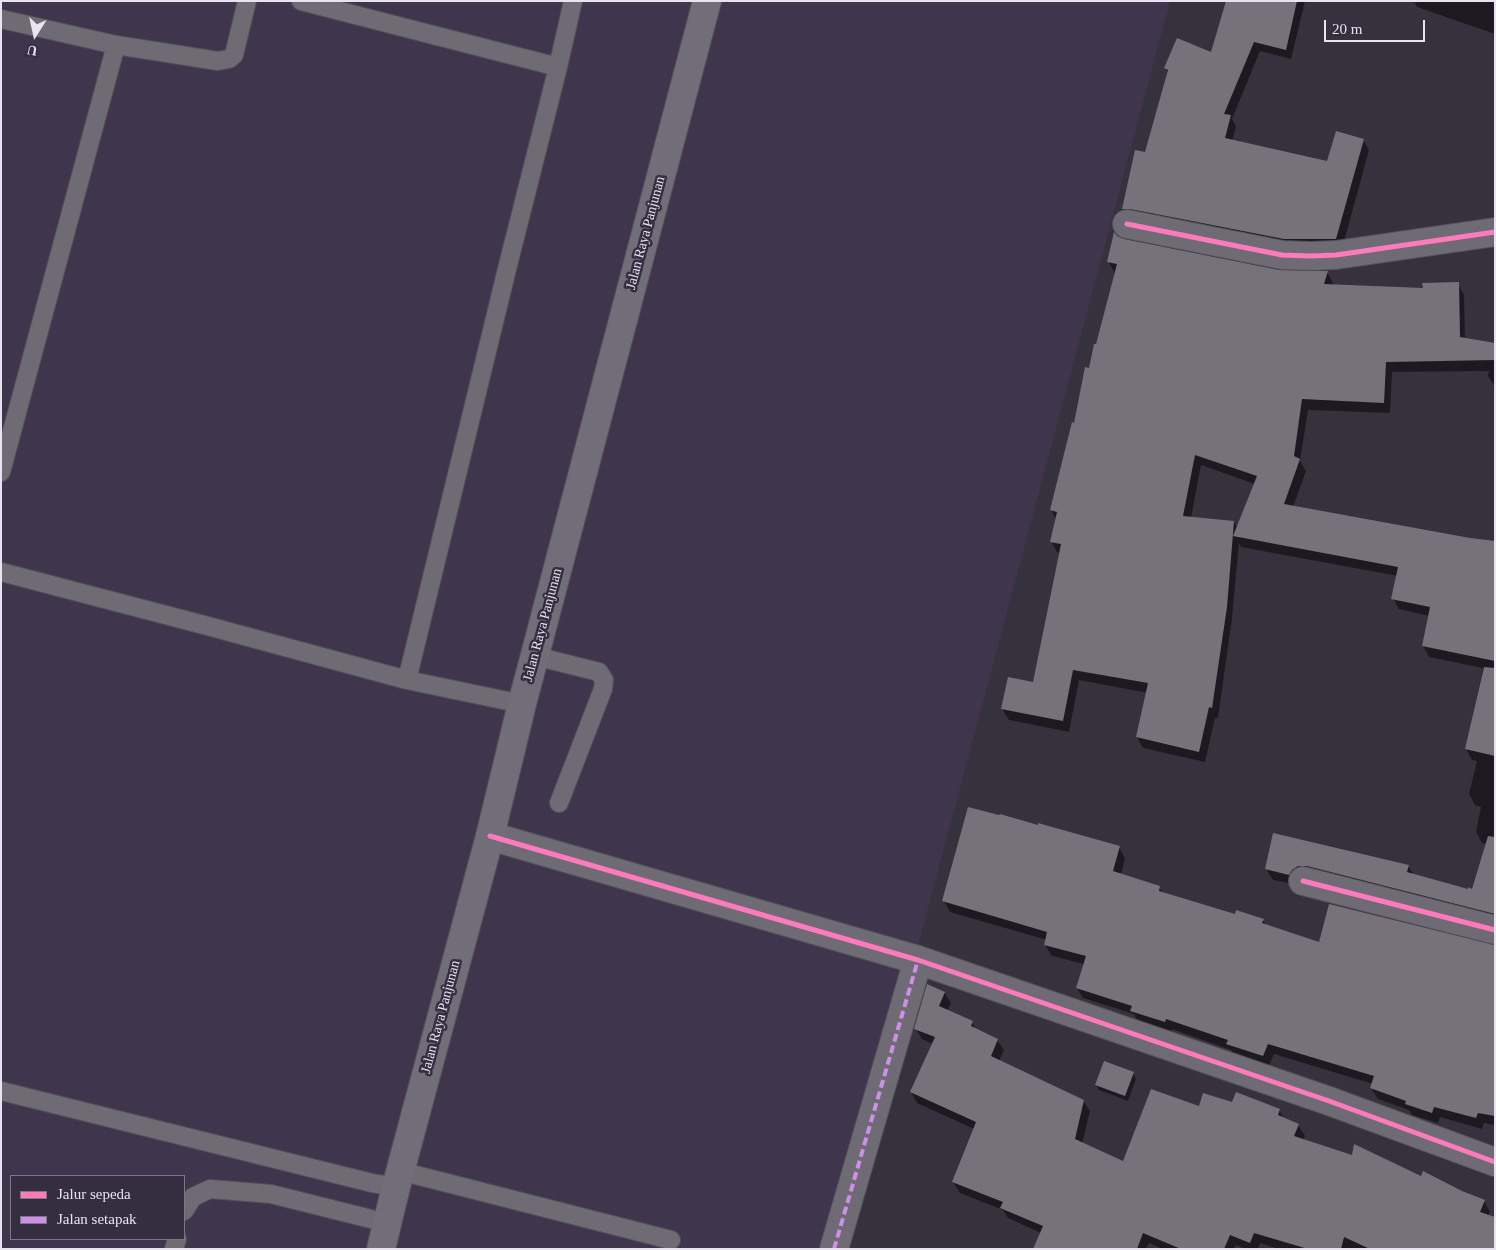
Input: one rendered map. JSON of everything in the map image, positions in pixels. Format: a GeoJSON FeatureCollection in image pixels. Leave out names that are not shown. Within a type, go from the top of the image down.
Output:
{"type":"FeatureCollection","features":[{"type":"Feature","properties":{"kind":"main road","name":"Jalan Raya Panjunan"},"geometry":{"type":"LineString","coordinates":[[381,1249],[387,1223],[389,1180],[490,836],[513,703],[535,656],[707,1]]}},
{"type":"Feature","properties":{"kind":"street"},"geometry":{"type":"LineString","coordinates":[[1127,224],[1282,255],[1311,256],[1336,255],[1495,232]]}},
{"type":"Feature","properties":{"kind":"street"},"geometry":{"type":"LineString","coordinates":[[490,836],[918,960],[1320,1098],[1495,1162]]}},
{"type":"Feature","properties":{"kind":"street"},"geometry":{"type":"LineString","coordinates":[[1303,881],[1495,930]]}},
{"type":"Feature","properties":{"kind":"street"},"geometry":{"type":"LineString","coordinates":[[834,1249],[918,960]]}},
{"type":"Feature","properties":{"kind":"lane"},"geometry":{"type":"LineString","coordinates":[[1,19],[116,45],[223,61],[234,55],[247,1]]}},
{"type":"Feature","properties":{"kind":"lane"},"geometry":{"type":"LineString","coordinates":[[301,1],[558,66]]}},
{"type":"Feature","properties":{"kind":"lane"},"geometry":{"type":"LineString","coordinates":[[407,680],[573,1]]}},
{"type":"Feature","properties":{"kind":"lane"},"geometry":{"type":"LineString","coordinates":[[1,472],[116,45]]}},
{"type":"Feature","properties":{"kind":"lane"},"geometry":{"type":"LineString","coordinates":[[1,572],[407,680],[513,703]]}},
{"type":"Feature","properties":{"kind":"lane"},"geometry":{"type":"LineString","coordinates":[[535,656],[599,672],[604,680],[603,689],[560,803]]}},
{"type":"Feature","properties":{"kind":"lane"},"geometry":{"type":"LineString","coordinates":[[1,1091],[323,1170],[389,1180],[671,1240]]}},
{"type":"Feature","properties":{"kind":"lane"},"geometry":{"type":"LineString","coordinates":[[185,1209],[193,1197],[210,1189],[271,1194],[387,1223]]}},
{"type":"Feature","properties":{"kind":"shaded area"},"geometry":{"type":"Polygon","coordinates":[[[1,1],[1170,1],[837,1249],[1,1249],[1,1]]]}},
{"type":"Feature","properties":{"kind":"building"},"geometry":{"type":"Polygon","coordinates":[[[1226,1],[1297,1],[1286,50],[1254,42],[1224,114],[1231,115],[1225,138],[1327,161],[1336,131],[1364,139],[1336,239],[1284,239],[1122,209],[1135,150],[1145,152],[1168,70],[1164,68],[1177,38],[1211,52],[1226,1]]]}},
{"type":"Feature","properties":{"kind":"building"},"geometry":{"type":"Polygon","coordinates":[[[1114,232],[1117,236],[1124,239],[1279,270],[1328,271],[1324,284],[1423,288],[1422,283],[1459,282],[1460,337],[1495,343],[1495,360],[1386,362],[1384,403],[1302,399],[1294,456],[1300,459],[1284,504],[1495,541],[1495,661],[1422,646],[1430,607],[1391,599],[1398,567],[1233,536],[1257,476],[1195,455],[1183,516],[1234,521],[1227,607],[1212,708],[1209,707],[1199,752],[1136,737],[1148,683],[1073,670],[1063,721],[1001,709],[1008,677],[1033,682],[1061,544],[1050,542],[1057,512],[1050,510],[1072,422],[1074,423],[1085,367],[1089,368],[1117,264],[1107,262],[1114,232]]]}},
{"type":"Feature","properties":{"kind":"building"},"geometry":{"type":"Polygon","coordinates":[[[1484,667],[1495,668],[1495,756],[1465,749],[1484,667]]]}},
{"type":"Feature","properties":{"kind":"building"},"geometry":{"type":"Polygon","coordinates":[[[968,807],[1038,825],[1038,823],[1120,846],[1113,871],[1160,886],[1159,891],[1235,914],[1236,910],[1264,919],[1262,923],[1319,942],[1329,904],[1495,945],[1495,1116],[1478,1113],[1476,1118],[1434,1107],[1432,1113],[1405,1104],[1406,1101],[1370,1088],[1374,1076],[1268,1044],[1263,1056],[1226,1044],[1228,1040],[1166,1019],[1165,1022],[1130,1011],[1132,1006],[1076,988],[1086,956],[1044,945],[1047,932],[942,901],[968,807]]]}},
{"type":"Feature","properties":{"kind":"building"},"geometry":{"type":"Polygon","coordinates":[[[1273,833],[1409,865],[1407,872],[1468,889],[1468,887],[1472,889],[1488,836],[1495,837],[1495,914],[1307,866],[1298,866],[1289,875],[1265,869],[1273,833]]]}},
{"type":"Feature","properties":{"kind":"building"},"geometry":{"type":"Polygon","coordinates":[[[927,984],[945,992],[939,1006],[973,1021],[971,1026],[998,1039],[991,1056],[1084,1100],[1075,1139],[1123,1161],[1151,1089],[1199,1106],[1203,1093],[1232,1102],[1236,1092],[1280,1109],[1278,1115],[1299,1124],[1294,1136],[1352,1155],[1354,1144],[1421,1176],[1423,1171],[1462,1191],[1485,1200],[1480,1212],[1495,1217],[1495,1249],[1370,1249],[1344,1237],[1341,1249],[1308,1249],[1254,1233],[1250,1243],[1230,1235],[1224,1249],[1181,1249],[1143,1233],[1137,1249],[1033,1249],[1043,1226],[1000,1208],[1003,1202],[952,1182],[976,1122],[910,1092],[935,1037],[914,1029],[927,984]]]}},
{"type":"Feature","properties":{"kind":"building"},"geometry":{"type":"Polygon","coordinates":[[[1104,1061],[1134,1072],[1125,1096],[1095,1085],[1104,1061]]]}},
{"type":"Feature","properties":{"kind":"marked path"},"geometry":{"type":"LineString","coordinates":[[834,1249],[918,960]]}},
{"type":"Feature","properties":{"kind":"cycle path"},"geometry":{"type":"LineString","coordinates":[[1127,224],[1282,255],[1311,256],[1336,255],[1495,232]]}},
{"type":"Feature","properties":{"kind":"cycle path"},"geometry":{"type":"LineString","coordinates":[[490,836],[918,960],[1329,1101],[1495,1162]]}},
{"type":"Feature","properties":{"kind":"cycle path"},"geometry":{"type":"LineString","coordinates":[[1303,881],[1495,930]]}}]}
